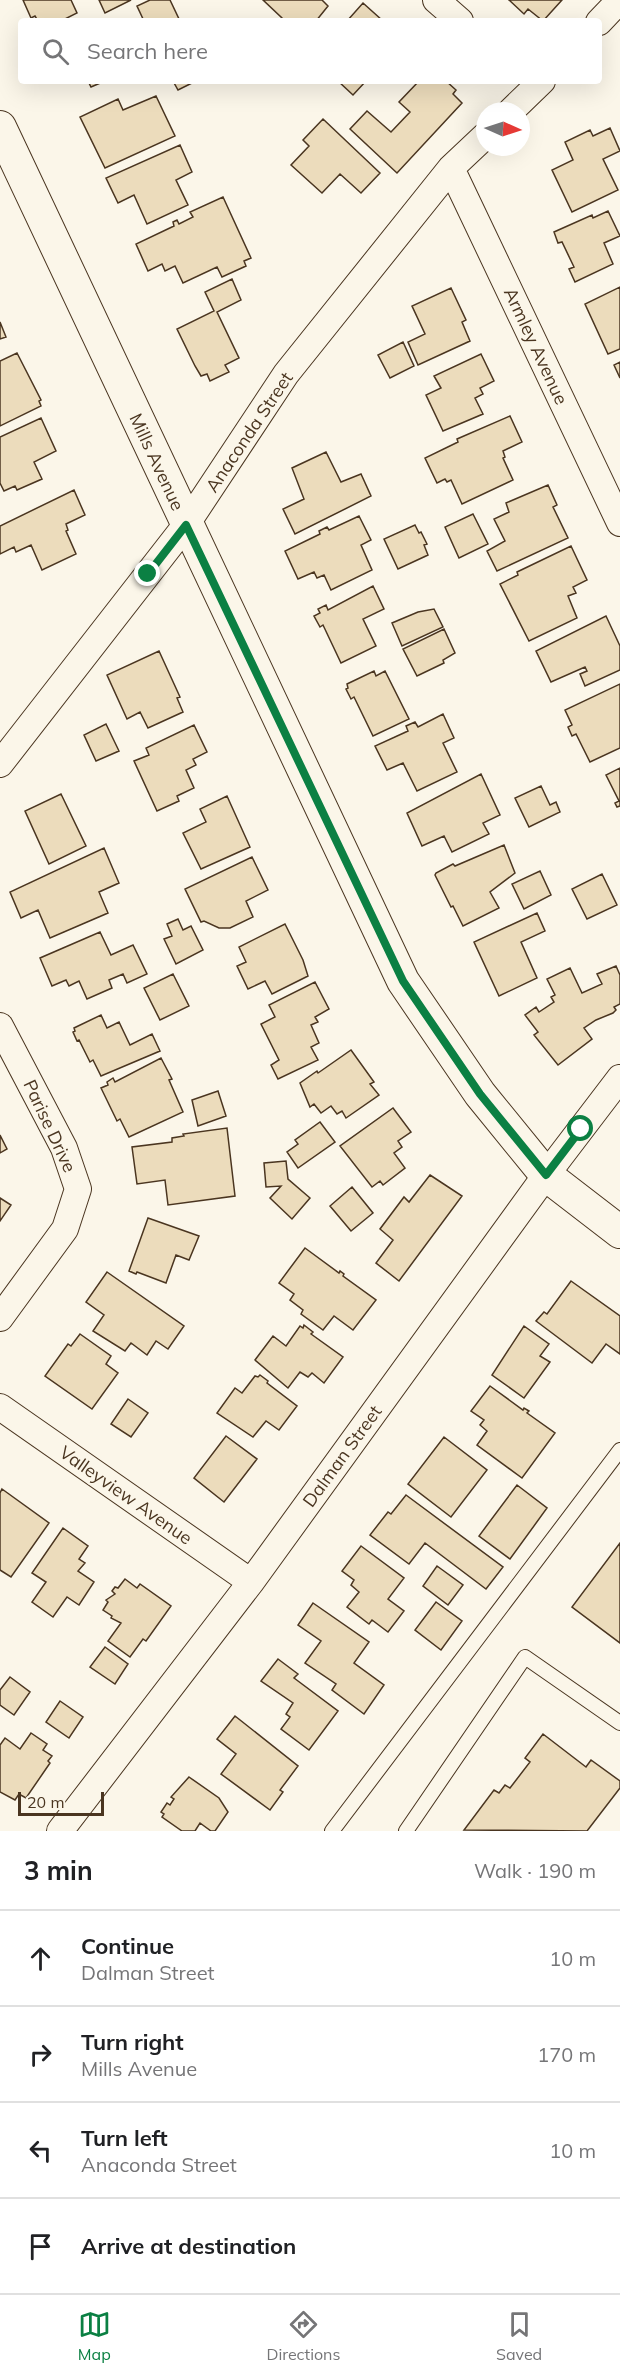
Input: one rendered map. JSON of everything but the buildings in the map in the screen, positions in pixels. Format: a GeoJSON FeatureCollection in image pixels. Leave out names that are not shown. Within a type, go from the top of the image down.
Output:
{"type":"FeatureCollection","features":[{"type":"Feature","properties":{"kind":"street"},"geometry":{"type":"LineString","coordinates":[[436,0],[457,18]]}},
{"type":"Feature","properties":{"kind":"street"},"geometry":{"type":"LineString","coordinates":[[602,19],[620,0]]}},
{"type":"Feature","properties":{"kind":"street"},"geometry":{"type":"LineString","coordinates":[[519,102],[535,84]]}},
{"type":"Feature","properties":{"kind":"street","name":"Mills Avenue"},"geometry":{"type":"LineString","coordinates":[[0,127],[403,981],[480,1094],[546,1175],[620,1232]]}},
{"type":"Feature","properties":{"kind":"street","name":"Anaconda Street"},"geometry":{"type":"LineString","coordinates":[[0,764],[186,525],[286,374],[451,168],[476,144]]}},
{"type":"Feature","properties":{"kind":"street","name":"Armley Avenue"},"geometry":{"type":"LineString","coordinates":[[451,168],[620,523]]}},
{"type":"Feature","properties":{"kind":"street","name":"Parise Drive"},"geometry":{"type":"LineString","coordinates":[[0,1026],[64,1148],[78,1189],[65,1229],[0,1318]]}},
{"type":"Feature","properties":{"kind":"street","name":"Dalman Street"},"geometry":{"type":"LineString","coordinates":[[60,1831],[251,1582],[546,1175],[620,1078]]}},
{"type":"Feature","properties":{"kind":"street","name":"Valleyview Avenue"},"geometry":{"type":"LineString","coordinates":[[0,1407],[251,1582]]}},
{"type":"Feature","properties":{"kind":"lane"},"geometry":{"type":"LineString","coordinates":[[332,1831],[620,1450]]}},
{"type":"Feature","properties":{"kind":"lane"},"geometry":{"type":"LineString","coordinates":[[406,1831],[525,1657],[620,1723]]}},
{"type":"Feature","properties":{"kind":"route"},"geometry":{"type":"LineString","coordinates":[[148,574],[186,525],[403,981],[480,1094],[546,1175],[581,1129]]}}]}
